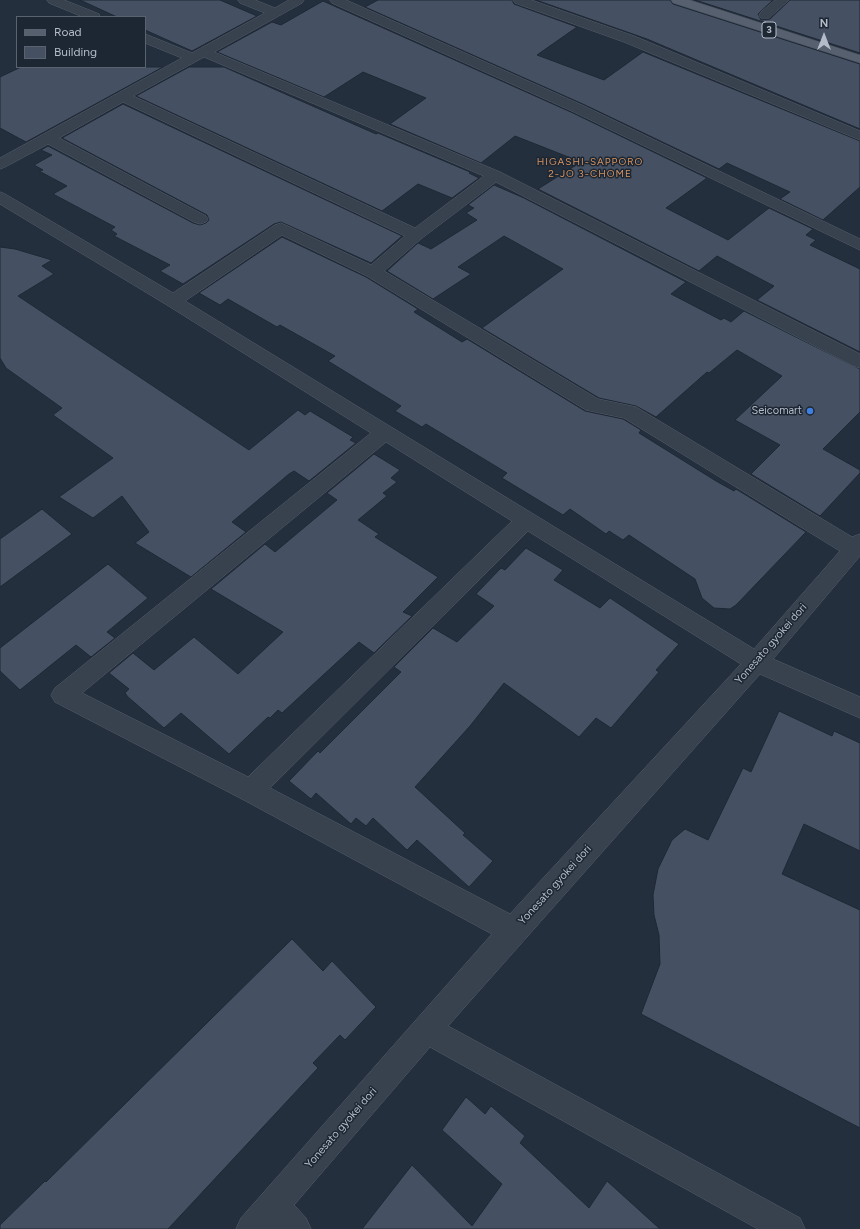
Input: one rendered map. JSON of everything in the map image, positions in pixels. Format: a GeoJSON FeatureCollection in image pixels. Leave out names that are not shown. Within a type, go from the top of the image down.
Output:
{"type":"FeatureCollection","features":[{"type":"Feature","properties":{"kind":"main road","name":"3"},"geometry":{"type":"LineString","coordinates":[[677,0],[860,60]]}},
{"type":"Feature","properties":{"kind":"main road","name":"3"},"geometry":{"type":"LineString","coordinates":[[752,11],[780,20]]}},
{"type":"Feature","properties":{"kind":"street"},"geometry":{"type":"LineString","coordinates":[[53,0],[92,16]]}},
{"type":"Feature","properties":{"kind":"street"},"geometry":{"type":"LineString","coordinates":[[244,0],[275,12]]}},
{"type":"Feature","properties":{"kind":"street"},"geometry":{"type":"LineString","coordinates":[[0,164],[298,0]]}},
{"type":"Feature","properties":{"kind":"street"},"geometry":{"type":"LineString","coordinates":[[336,0],[579,109],[860,245]]}},
{"type":"Feature","properties":{"kind":"street"},"geometry":{"type":"LineString","coordinates":[[519,0],[636,42],[860,136]]}},
{"type":"Feature","properties":{"kind":"street"},"geometry":{"type":"LineString","coordinates":[[765,15],[783,0]]}},
{"type":"Feature","properties":{"kind":"street"},"geometry":{"type":"LineString","coordinates":[[146,38],[197,55],[495,175],[860,362]]}},
{"type":"Feature","properties":{"kind":"street"},"geometry":{"type":"LineString","coordinates":[[123,97],[416,235]]}},
{"type":"Feature","properties":{"kind":"street"},"geometry":{"type":"LineString","coordinates":[[48,138],[200,219]]}},
{"type":"Feature","properties":{"kind":"street"},"geometry":{"type":"LineString","coordinates":[[374,272],[416,235],[495,175]]}},
{"type":"Feature","properties":{"kind":"street"},"geometry":{"type":"LineString","coordinates":[[0,197],[173,301],[384,433],[757,662],[860,708]]}},
{"type":"Feature","properties":{"kind":"street"},"geometry":{"type":"LineString","coordinates":[[173,301],[281,228],[374,272],[593,405],[629,412],[857,546]]}},
{"type":"Feature","properties":{"kind":"street"},"geometry":{"type":"LineString","coordinates":[[384,433],[63,695],[250,791],[505,941]]}},
{"type":"Feature","properties":{"kind":"street"},"geometry":{"type":"LineString","coordinates":[[250,791],[526,520]]}},
{"type":"Feature","properties":{"kind":"street","name":"Yonesato gyokei dori"},"geometry":{"type":"LineString","coordinates":[[252,1229],[505,941],[757,662],[776,638],[857,546]]}},
{"type":"Feature","properties":{"kind":"street"},"geometry":{"type":"LineString","coordinates":[[431,1026],[790,1229]]}},
{"type":"Feature","properties":{"kind":"street"},"geometry":{"type":"LineString","coordinates":[[273,1205],[294,1229]]}},
{"type":"Feature","properties":{"kind":"building"},"geometry":{"type":"Polygon","coordinates":[[[80,0],[220,0],[257,16],[192,51],[146,30],[146,16],[115,16],[80,0]]]}},
{"type":"Feature","properties":{"kind":"building"},"geometry":{"type":"Polygon","coordinates":[[[378,0],[512,0],[514,4],[577,27],[537,55],[604,80],[643,52],[860,141],[860,187],[823,220],[780,199],[790,192],[727,163],[719,169],[585,105],[365,7],[378,0]]]}},
{"type":"Feature","properties":{"kind":"building"},"geometry":{"type":"Polygon","coordinates":[[[536,0],[670,0],[673,4],[860,64],[860,129],[647,39],[536,0]]]}},
{"type":"Feature","properties":{"kind":"building"},"geometry":{"type":"Polygon","coordinates":[[[695,0],[773,0],[758,14],[761,20],[770,19],[790,0],[860,0],[860,53],[695,0]]]}},
{"type":"Feature","properties":{"kind":"building"},"geometry":{"type":"Polygon","coordinates":[[[323,1],[573,113],[707,178],[666,208],[728,240],[769,208],[813,229],[806,235],[816,240],[810,245],[860,269],[860,352],[757,300],[774,286],[717,256],[699,271],[538,189],[581,162],[515,136],[481,163],[390,124],[426,98],[363,72],[324,97],[217,52],[272,22],[281,25],[323,1]]]}},
{"type":"Feature","properties":{"kind":"building"},"geometry":{"type":"Polygon","coordinates":[[[163,67],[26,142],[0,128],[0,77],[19,68],[163,67]]]}},
{"type":"Feature","properties":{"kind":"building"},"geometry":{"type":"Polygon","coordinates":[[[189,67],[224,67],[376,134],[378,133],[470,172],[469,173],[479,178],[452,198],[418,184],[382,211],[136,96],[189,67]]]}},
{"type":"Feature","properties":{"kind":"building"},"geometry":{"type":"Polygon","coordinates":[[[123,104],[402,236],[371,263],[281,222],[274,224],[183,284],[160,271],[170,265],[114,236],[117,234],[111,230],[115,227],[53,194],[67,186],[39,171],[43,170],[34,165],[52,155],[41,150],[48,146],[193,223],[200,225],[206,223],[209,220],[207,215],[62,138],[123,104]]]}},
{"type":"Feature","properties":{"kind":"building"},"geometry":{"type":"Polygon","coordinates":[[[494,185],[524,198],[686,282],[671,294],[721,320],[724,318],[731,322],[744,311],[860,369],[860,412],[823,449],[860,470],[860,473],[820,516],[751,474],[780,445],[735,420],[782,376],[737,350],[709,373],[707,372],[656,417],[636,406],[599,398],[482,328],[563,269],[504,236],[458,267],[471,274],[433,299],[387,271],[418,243],[431,249],[477,220],[466,213],[474,208],[468,205],[494,185]]]}},
{"type":"Feature","properties":{"kind":"building"},"geometry":{"type":"Polygon","coordinates":[[[282,237],[366,277],[418,309],[414,312],[462,342],[467,339],[585,411],[623,419],[641,430],[639,433],[716,481],[734,491],[736,489],[806,532],[736,605],[730,609],[714,608],[702,598],[695,579],[629,535],[623,540],[609,531],[606,534],[570,509],[563,515],[502,478],[507,473],[426,424],[422,427],[395,411],[401,406],[328,361],[335,356],[280,325],[277,327],[228,299],[220,305],[199,293],[282,237]]]}},
{"type":"Feature","properties":{"kind":"building"},"geometry":{"type":"Polygon","coordinates":[[[0,247],[15,249],[52,260],[42,266],[54,274],[18,296],[249,450],[298,410],[305,415],[310,411],[353,437],[350,440],[356,443],[309,481],[294,471],[289,474],[232,522],[246,532],[191,577],[135,543],[149,532],[122,496],[93,518],[59,497],[113,458],[53,415],[62,408],[6,368],[0,358],[0,247]]]}},
{"type":"Feature","properties":{"kind":"building"},"geometry":{"type":"Polygon","coordinates":[[[374,454],[400,470],[391,478],[397,482],[383,493],[387,496],[358,520],[379,534],[375,537],[438,577],[403,612],[412,616],[374,653],[359,642],[282,713],[278,710],[270,718],[268,717],[229,754],[181,713],[164,728],[128,697],[125,693],[129,689],[109,673],[133,653],[154,670],[194,637],[238,674],[283,632],[211,589],[265,544],[275,552],[337,500],[327,493],[374,454]]]}},
{"type":"Feature","properties":{"kind":"building"},"geometry":{"type":"Polygon","coordinates":[[[42,509],[72,534],[0,587],[0,539],[42,509]]]}},
{"type":"Feature","properties":{"kind":"building"},"geometry":{"type":"Polygon","coordinates":[[[526,548],[563,570],[554,580],[600,608],[610,598],[679,644],[656,670],[659,672],[611,728],[596,718],[579,737],[504,683],[470,726],[415,787],[465,833],[463,835],[493,861],[469,887],[417,840],[407,850],[373,818],[366,826],[356,818],[351,824],[316,793],[311,799],[289,781],[318,751],[320,753],[401,672],[394,667],[433,628],[457,642],[494,606],[476,594],[501,568],[505,570],[526,548]]]}},
{"type":"Feature","properties":{"kind":"building"},"geometry":{"type":"Polygon","coordinates":[[[108,564],[148,598],[107,632],[115,638],[91,657],[76,645],[20,690],[0,671],[0,648],[108,564]]]}},
{"type":"Feature","properties":{"kind":"building"},"geometry":{"type":"Polygon","coordinates":[[[779,711],[832,736],[834,731],[860,743],[860,851],[804,824],[782,874],[860,910],[860,1128],[641,1014],[660,964],[659,935],[654,915],[653,895],[658,869],[672,840],[685,829],[708,840],[743,768],[751,772],[779,711]]]}},
{"type":"Feature","properties":{"kind":"building"},"geometry":{"type":"Polygon","coordinates":[[[292,939],[323,971],[332,961],[376,1007],[345,1040],[340,1035],[313,1063],[318,1068],[168,1229],[0,1229],[0,1225],[45,1181],[46,1182],[292,939]]]}},
{"type":"Feature","properties":{"kind":"building"},"geometry":{"type":"Polygon","coordinates":[[[466,1097],[485,1114],[491,1106],[525,1136],[520,1143],[589,1208],[607,1181],[660,1229],[362,1229],[412,1165],[472,1226],[502,1184],[442,1130],[466,1097]]]}},
{"type":"Feature","properties":{"kind":"place","name":"Seicomart"},"geometry":{"type":"Point","coordinates":[810,411]}},
{"type":"Feature","properties":{"kind":"district","name":"HIGASHI-SAPPORO 2-JO 3-CHOME"},"geometry":{"type":"Point","coordinates":[590,168]}}]}
